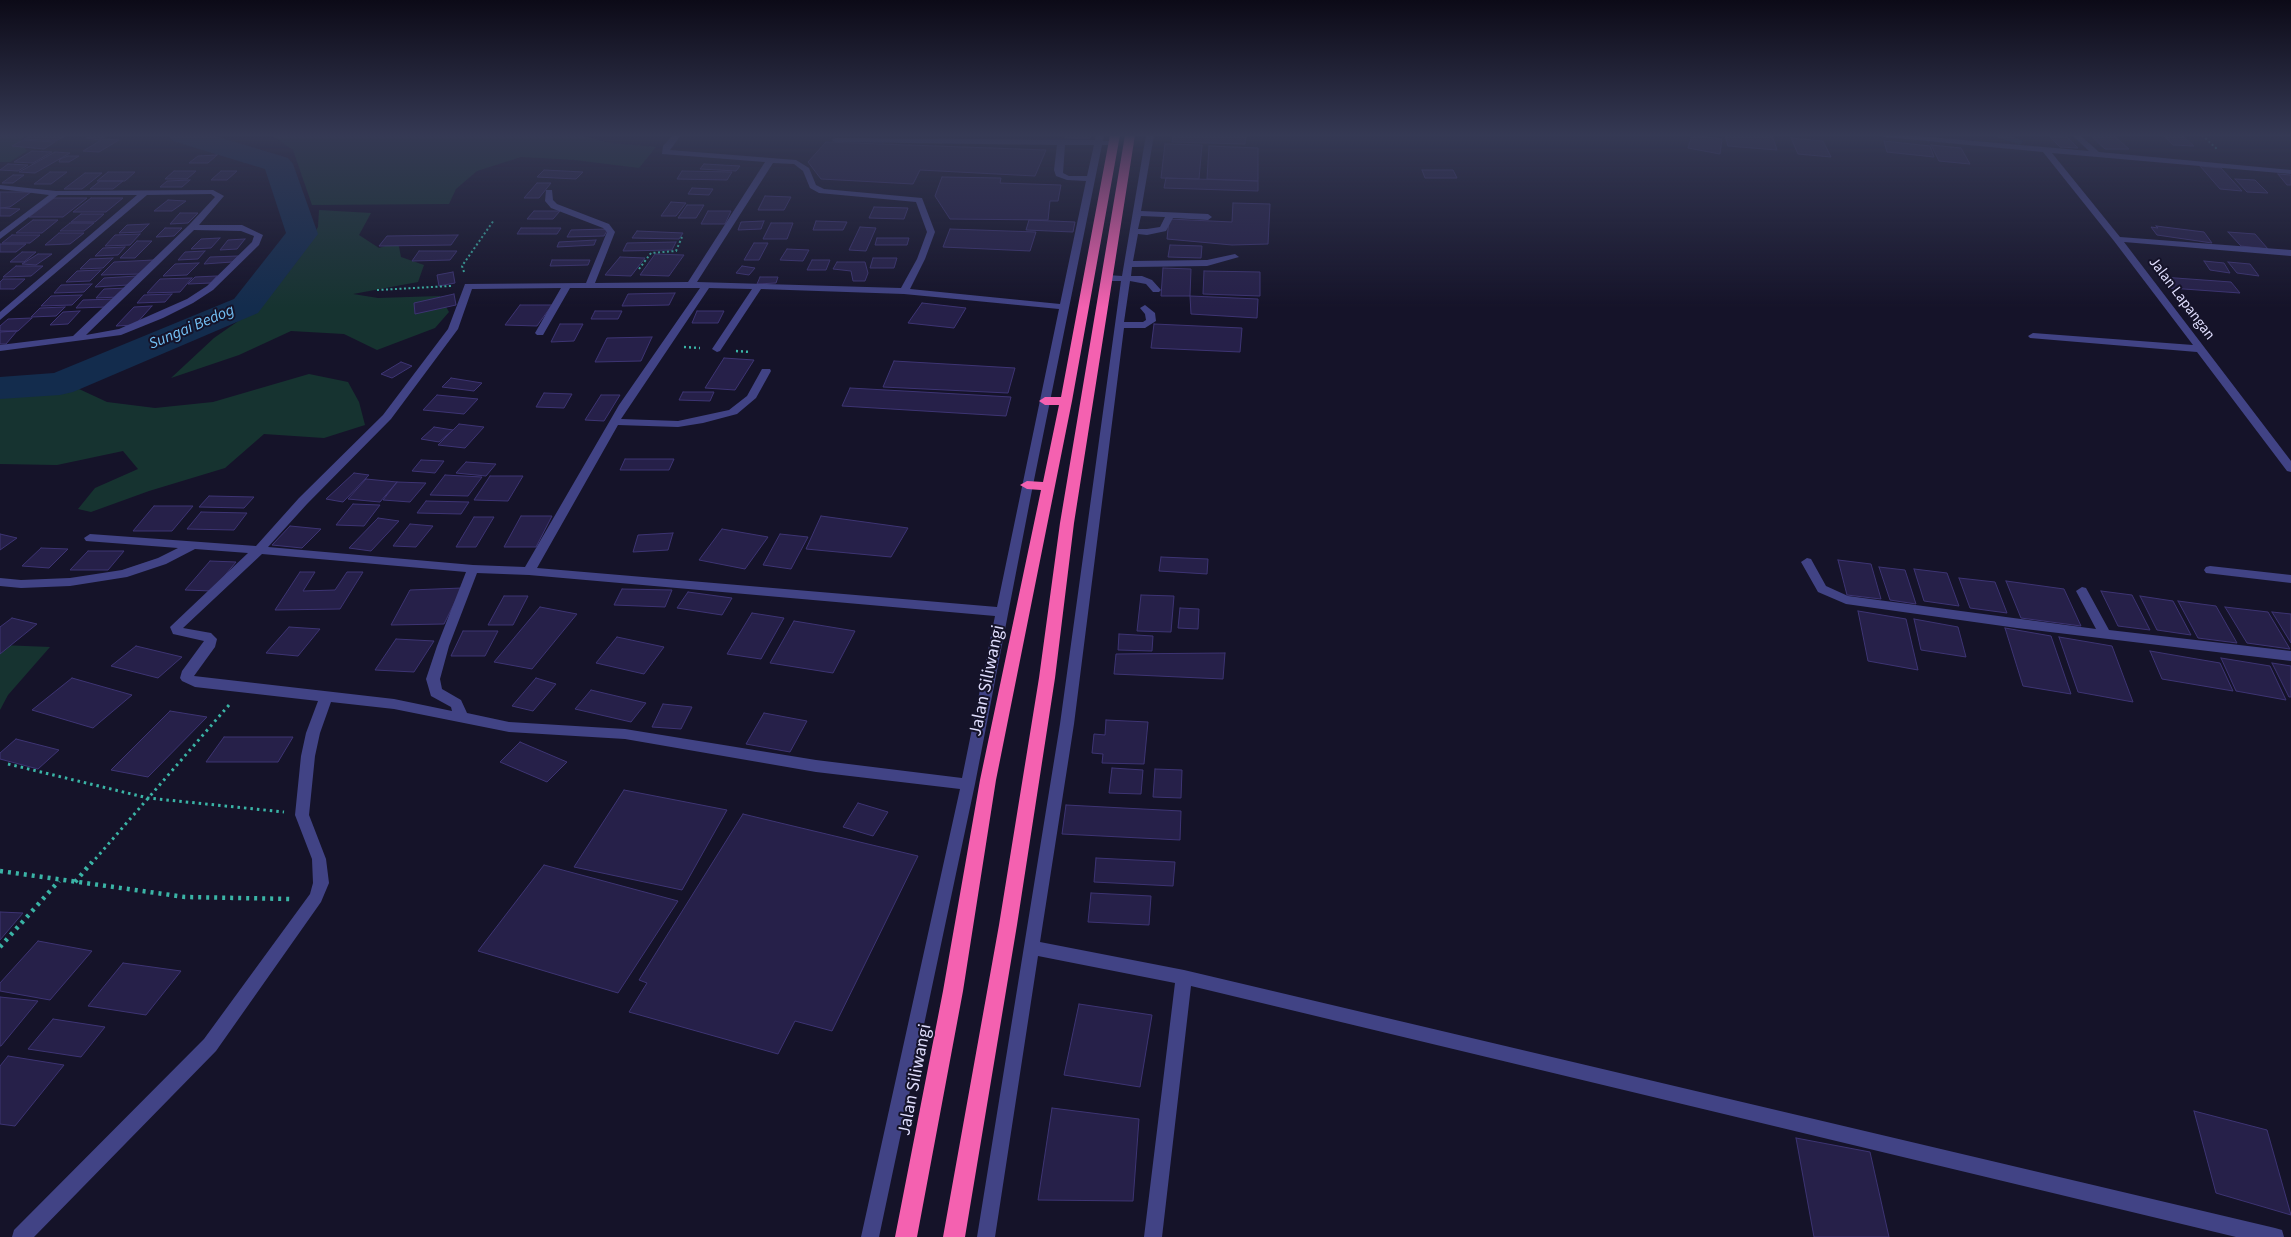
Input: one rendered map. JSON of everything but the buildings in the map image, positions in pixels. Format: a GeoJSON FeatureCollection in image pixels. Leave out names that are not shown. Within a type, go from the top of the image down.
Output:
{"type":"FeatureCollection","features":[{"type":"Feature","properties":{"kind":"highway","name":"Jalan Siliwangi"},"geometry":{"type":"LineString","coordinates":[[906,1237],[953,991],[988,780],[1070,379],[1098,193]]}},
{"type":"Feature","properties":{"kind":"highway"},"geometry":{"type":"LineString","coordinates":[[954,1237],[1046,687],[1067,523],[1121,193]]}},
{"type":"Feature","properties":{"kind":"highway"},"geometry":{"type":"LineString","coordinates":[[1070,379],[1090,379]]}},
{"type":"Feature","properties":{"kind":"highway"},"geometry":{"type":"LineString","coordinates":[[1045,401],[1066,400]]}},
{"type":"Feature","properties":{"kind":"highway"},"geometry":{"type":"LineString","coordinates":[[1026,485],[1048,486]]}},
{"type":"Feature","properties":{"kind":"street"},"geometry":{"type":"LineString","coordinates":[[0,236],[56,193],[188,193]]}},
{"type":"Feature","properties":{"kind":"street"},"geometry":{"type":"LineString","coordinates":[[76,339],[219,199],[219,194],[215,193]]}},
{"type":"Feature","properties":{"kind":"street"},"geometry":{"type":"LineString","coordinates":[[549,193],[548,201],[554,206],[606,226],[611,232],[590,285]]}},
{"type":"Feature","properties":{"kind":"street"},"geometry":{"type":"LineString","coordinates":[[691,285],[750,193]]}},
{"type":"Feature","properties":{"kind":"street"},"geometry":{"type":"LineString","coordinates":[[841,193],[919,200],[931,232],[921,259],[904,291]]}},
{"type":"Feature","properties":{"kind":"street"},"geometry":{"type":"LineString","coordinates":[[870,1237],[968,784],[1026,485],[1087,193]]}},
{"type":"Feature","properties":{"kind":"street"},"geometry":{"type":"LineString","coordinates":[[986,1237],[1067,724],[1125,278],[1140,193]]}},
{"type":"Feature","properties":{"kind":"street","name":"Jalan Lapangan"},"geometry":{"type":"LineString","coordinates":[[2080,193],[2291,469]]}},
{"type":"Feature","properties":{"kind":"street"},"geometry":{"type":"LineString","coordinates":[[0,318],[144,194]]}},
{"type":"Feature","properties":{"kind":"street"},"geometry":{"type":"LineString","coordinates":[[1137,213],[1208,216]]}},
{"type":"Feature","properties":{"kind":"street"},"geometry":{"type":"LineString","coordinates":[[1134,231],[1147,232],[1163,229],[1170,215]]}},
{"type":"Feature","properties":{"kind":"street"},"geometry":{"type":"LineString","coordinates":[[0,348],[121,332],[160,316],[190,301],[210,288],[256,243],[259,235],[242,228],[192,226]]}},
{"type":"Feature","properties":{"kind":"street"},"geometry":{"type":"LineString","coordinates":[[2117,240],[2291,253]]}},
{"type":"Feature","properties":{"kind":"street"},"geometry":{"type":"LineString","coordinates":[[1128,264],[1208,263],[1236,257]]}},
{"type":"Feature","properties":{"kind":"street"},"geometry":{"type":"LineString","coordinates":[[1107,278],[1125,278],[1149,282],[1156,290]]}},
{"type":"Feature","properties":{"kind":"street"},"geometry":{"type":"LineString","coordinates":[[968,784],[816,766],[625,734],[509,727],[394,704],[326,698],[195,682],[187,678],[187,674],[210,644],[210,639],[207,636],[178,631],[176,627],[259,550],[303,501],[366,439],[409,390],[454,330],[468,286],[706,285],[904,291],[1064,307]]}},
{"type":"Feature","properties":{"kind":"street"},"geometry":{"type":"LineString","coordinates":[[529,571],[614,422],[706,285]]}},
{"type":"Feature","properties":{"kind":"street"},"geometry":{"type":"LineString","coordinates":[[540,333],[567,286]]}},
{"type":"Feature","properties":{"kind":"street"},"geometry":{"type":"LineString","coordinates":[[717,350],[758,287]]}},
{"type":"Feature","properties":{"kind":"street"},"geometry":{"type":"LineString","coordinates":[[1120,325],[1145,325],[1151,321],[1150,313],[1145,308]]}},
{"type":"Feature","properties":{"kind":"street"},"geometry":{"type":"LineString","coordinates":[[2034,336],[2200,350]]}},
{"type":"Feature","properties":{"kind":"street"},"geometry":{"type":"LineString","coordinates":[[614,422],[678,424],[733,412],[751,398],[766,371]]}},
{"type":"Feature","properties":{"kind":"street"},"geometry":{"type":"LineString","coordinates":[[90,538],[259,550],[473,569],[529,571],[1001,612]]}},
{"type":"Feature","properties":{"kind":"street"},"geometry":{"type":"LineString","coordinates":[[0,582],[21,584],[70,582],[123,574],[162,561],[194,545]]}},
{"type":"Feature","properties":{"kind":"street"},"geometry":{"type":"LineString","coordinates":[[1806,562],[1822,589],[1846,600],[2291,656]]}},
{"type":"Feature","properties":{"kind":"street"},"geometry":{"type":"LineString","coordinates":[[462,718],[456,704],[436,692],[433,679],[443,646],[473,569]]}},
{"type":"Feature","properties":{"kind":"street"},"geometry":{"type":"LineString","coordinates":[[2210,570],[2291,579]]}},
{"type":"Feature","properties":{"kind":"street"},"geometry":{"type":"LineString","coordinates":[[2082,591],[2105,634]]}},
{"type":"Feature","properties":{"kind":"street"},"geometry":{"type":"LineString","coordinates":[[21,1237],[210,1045],[316,897],[320,883],[319,860],[302,815],[308,756],[313,733],[326,698]]}},
{"type":"Feature","properties":{"kind":"street"},"geometry":{"type":"LineString","coordinates":[[1033,948],[1184,977],[2276,1237]]}},
{"type":"Feature","properties":{"kind":"street"},"geometry":{"type":"LineString","coordinates":[[1153,1237],[1184,977]]}},
{"type":"Feature","properties":{"kind":"path"},"geometry":{"type":"LineString","coordinates":[[377,290],[468,286],[462,266],[494,220]]}},
{"type":"Feature","properties":{"kind":"path"},"geometry":{"type":"LineString","coordinates":[[626,285],[651,253],[676,251],[682,237]]}},
{"type":"Feature","properties":{"kind":"path"},"geometry":{"type":"LineString","coordinates":[[75,882],[245,687]]}},
{"type":"Feature","properties":{"kind":"path"},"geometry":{"type":"LineString","coordinates":[[8,764],[148,798],[302,815]]}},
{"type":"Feature","properties":{"kind":"path"},"geometry":{"type":"LineString","coordinates":[[0,871],[59,881],[185,897],[291,899],[316,897]]}},
{"type":"Feature","properties":{"kind":"path"},"geometry":{"type":"LineString","coordinates":[[0,947],[59,881]]}},
{"type":"Feature","properties":{"kind":"green space"},"geometry":{"type":"Polygon","coordinates":[[[308,193],[454,193],[449,204],[312,205],[308,193]]]}},
{"type":"Feature","properties":{"kind":"green space"},"geometry":{"type":"Polygon","coordinates":[[[319,210],[371,213],[359,235],[379,248],[398,242],[401,257],[424,265],[418,282],[353,294],[378,298],[440,296],[449,312],[435,328],[377,350],[344,334],[291,331],[239,355],[171,378],[214,338],[264,303],[298,260],[318,227],[319,210]]]}},
{"type":"Feature","properties":{"kind":"green space"},"geometry":{"type":"Polygon","coordinates":[[[309,374],[348,382],[359,402],[365,425],[324,438],[264,434],[225,468],[149,491],[91,512],[78,509],[95,488],[138,469],[123,451],[57,465],[0,464],[0,394],[79,389],[107,402],[155,408],[213,402],[309,374]]]}},
{"type":"Feature","properties":{"kind":"green space"},"geometry":{"type":"Polygon","coordinates":[[[0,645],[50,647],[8,695],[0,710],[0,645]]]}},
{"type":"Feature","properties":{"kind":"waterway","name":"Sungai Bedog"},"geometry":{"type":"LineString","coordinates":[[0,388],[60,384],[246,306],[302,234],[288,193]]}}]}
